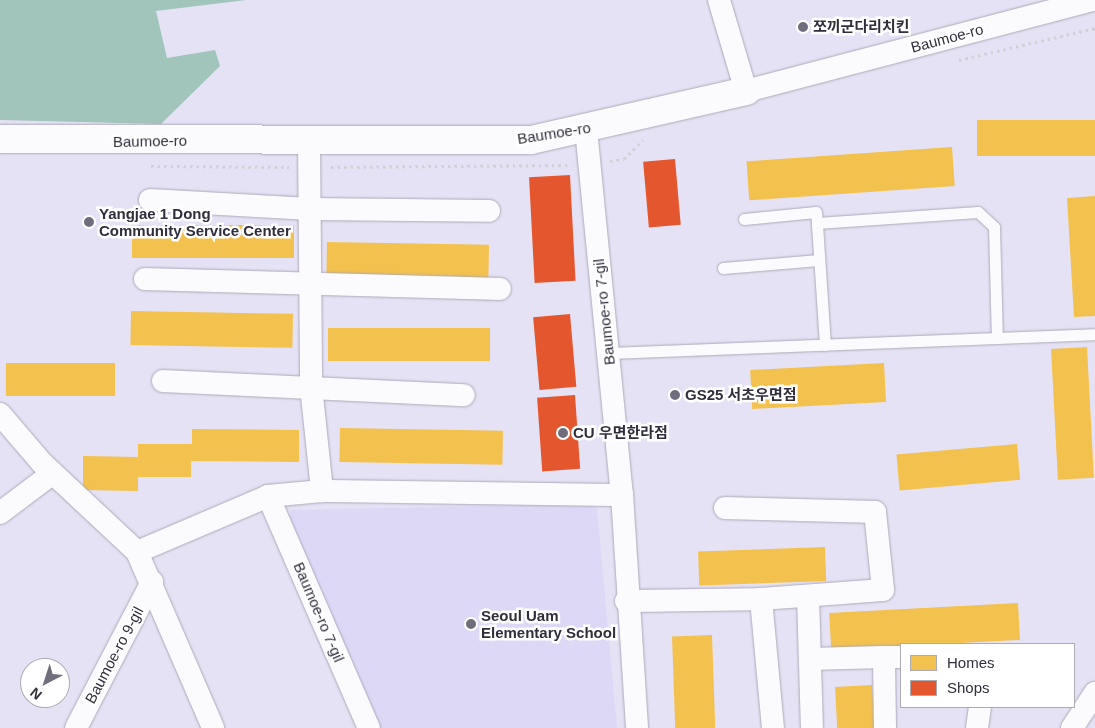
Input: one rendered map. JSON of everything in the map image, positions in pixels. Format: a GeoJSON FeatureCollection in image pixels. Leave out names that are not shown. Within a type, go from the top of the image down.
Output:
{"type":"FeatureCollection","features":[{"type":"Feature","properties":{"kind":"street"},"geometry":{"type":"LineString","coordinates":[[719,0],[746,92]]}},
{"type":"Feature","properties":{"kind":"street","name":"Baumoe-ro"},"geometry":{"type":"LineString","coordinates":[[0,139],[531,140],[746,92],[1092,0]]}},
{"type":"Feature","properties":{"kind":"street","name":"Baumoe-ro 7-gil"},"geometry":{"type":"LineString","coordinates":[[586,129],[622,495],[626,601],[637,728]]}},
{"type":"Feature","properties":{"kind":"street"},"geometry":{"type":"LineString","coordinates":[[309,140],[308,287],[311,386],[322,491]]}},
{"type":"Feature","properties":{"kind":"street"},"geometry":{"type":"LineString","coordinates":[[150,200],[310,209],[490,211]]}},
{"type":"Feature","properties":{"kind":"street"},"geometry":{"type":"LineString","coordinates":[[145,279],[308,287],[500,289]]}},
{"type":"Feature","properties":{"kind":"street"},"geometry":{"type":"LineString","coordinates":[[163,382],[311,386],[464,395]]}},
{"type":"Feature","properties":{"kind":"street","name":"Baumoe-ro 9-gil"},"geometry":{"type":"LineString","coordinates":[[0,414],[53,474],[137,552],[152,582],[213,728]]}},
{"type":"Feature","properties":{"kind":"street"},"geometry":{"type":"LineString","coordinates":[[0,513],[53,474]]}},
{"type":"Feature","properties":{"kind":"street"},"geometry":{"type":"LineString","coordinates":[[137,552],[268,496],[322,491],[622,495]]}},
{"type":"Feature","properties":{"kind":"street","name":"Baumoe-ro 7-gil"},"geometry":{"type":"LineString","coordinates":[[268,496],[369,728]]}},
{"type":"Feature","properties":{"kind":"street"},"geometry":{"type":"LineString","coordinates":[[626,601],[761,599],[883,590],[875,512],[725,508]]}},
{"type":"Feature","properties":{"kind":"street","name":"Baumoe-ro 9-gil"},"geometry":{"type":"LineString","coordinates":[[76,728],[152,582]]}},
{"type":"Feature","properties":{"kind":"street"},"geometry":{"type":"LineString","coordinates":[[808,596],[812,728]]}},
{"type":"Feature","properties":{"kind":"street"},"geometry":{"type":"LineString","coordinates":[[761,599],[773,728]]}},
{"type":"Feature","properties":{"kind":"street"},"geometry":{"type":"LineString","coordinates":[[810,659],[893,657],[885,728]]}},
{"type":"Feature","properties":{"kind":"street"},"geometry":{"type":"LineString","coordinates":[[1072,728],[1095,693]]}},
{"type":"Feature","properties":{"kind":"street"},"geometry":{"type":"LineString","coordinates":[[977,728],[980,708]]}},
{"type":"Feature","properties":{"kind":"lane"},"geometry":{"type":"LineString","coordinates":[[744,219],[816,212],[825,345]]}},
{"type":"Feature","properties":{"kind":"lane"},"geometry":{"type":"LineString","coordinates":[[817,223],[985,214],[994,228],[997,338]]}},
{"type":"Feature","properties":{"kind":"lane"},"geometry":{"type":"LineString","coordinates":[[723,268],[818,260]]}},
{"type":"Feature","properties":{"kind":"lane"},"geometry":{"type":"LineString","coordinates":[[608,353],[1095,334]]}},
{"type":"Feature","properties":{"kind":"shaded area","name":"Seoul Uam Elementary School"},"geometry":{"type":"Polygon","coordinates":[[[586,504],[597,508],[617,728],[379,728],[289,519],[291,510],[586,504]]]}},
{"type":"Feature","properties":{"kind":"green space"},"geometry":{"type":"Polygon","coordinates":[[[0,0],[246,0],[156,11],[167,58],[215,50],[220,66],[161,124],[0,120],[0,0]]]}},
{"type":"Feature","properties":{"kind":"building: Homes"},"geometry":{"type":"Polygon","coordinates":[[[977,120],[1095,120],[1095,156],[977,156],[977,120]]]}},
{"type":"Feature","properties":{"kind":"building: Homes"},"geometry":{"type":"Polygon","coordinates":[[[952,147],[955,186],[749,200],[747,161],[952,147]]]}},
{"type":"Feature","properties":{"kind":"building: Homes"},"geometry":{"type":"Polygon","coordinates":[[[1095,196],[1095,316],[1074,317],[1067,198],[1095,196]]]}},
{"type":"Feature","properties":{"kind":"building: Homes"},"geometry":{"type":"Polygon","coordinates":[[[132,225],[294,225],[294,258],[132,258],[132,225]]]}},
{"type":"Feature","properties":{"kind":"building: Homes"},"geometry":{"type":"Polygon","coordinates":[[[327,242],[489,245],[488,279],[326,276],[327,242]]]}},
{"type":"Feature","properties":{"kind":"building: Homes"},"geometry":{"type":"Polygon","coordinates":[[[131,311],[293,314],[292,348],[130,345],[131,311]]]}},
{"type":"Feature","properties":{"kind":"building: Homes"},"geometry":{"type":"Polygon","coordinates":[[[328,328],[490,328],[490,361],[328,361],[328,328]]]}},
{"type":"Feature","properties":{"kind":"building: Homes"},"geometry":{"type":"Polygon","coordinates":[[[1087,347],[1094,478],[1058,480],[1051,349],[1087,347]]]}},
{"type":"Feature","properties":{"kind":"building: Homes"},"geometry":{"type":"Polygon","coordinates":[[[6,363],[115,363],[115,396],[6,396],[6,363]]]}},
{"type":"Feature","properties":{"kind":"building: Homes"},"geometry":{"type":"Polygon","coordinates":[[[884,363],[886,402],[752,409],[750,370],[884,363]]]}},
{"type":"Feature","properties":{"kind":"building: Homes"},"geometry":{"type":"Polygon","coordinates":[[[340,428],[503,431],[502,465],[339,462],[340,428]]]}},
{"type":"Feature","properties":{"kind":"building: Homes"},"geometry":{"type":"Polygon","coordinates":[[[192,429],[299,430],[299,462],[191,461],[191,477],[138,477],[138,491],[83,490],[83,456],[138,457],[138,444],[192,444],[192,429]]]}},
{"type":"Feature","properties":{"kind":"building: Homes"},"geometry":{"type":"Polygon","coordinates":[[[1017,444],[1020,480],[900,490],[896,455],[1017,444]]]}},
{"type":"Feature","properties":{"kind":"building: Homes"},"geometry":{"type":"Polygon","coordinates":[[[825,547],[826,581],[699,585],[698,551],[825,547]]]}},
{"type":"Feature","properties":{"kind":"building: Homes"},"geometry":{"type":"Polygon","coordinates":[[[1018,603],[1020,640],[962,643],[900,643],[900,646],[831,650],[829,613],[1018,603]]]}},
{"type":"Feature","properties":{"kind":"building: Homes"},"geometry":{"type":"Polygon","coordinates":[[[712,635],[715,728],[675,728],[672,636],[712,635]]]}},
{"type":"Feature","properties":{"kind":"building: Homes"},"geometry":{"type":"Polygon","coordinates":[[[872,685],[874,728],[837,728],[835,687],[872,685]]]}},
{"type":"Feature","properties":{"kind":"building: Shops"},"geometry":{"type":"Polygon","coordinates":[[[675,159],[681,225],[649,228],[643,162],[675,159]]]}},
{"type":"Feature","properties":{"kind":"building: Shops"},"geometry":{"type":"Polygon","coordinates":[[[570,175],[576,281],[535,283],[529,177],[570,175]]]}},
{"type":"Feature","properties":{"kind":"building: Shops"},"geometry":{"type":"Polygon","coordinates":[[[570,314],[576,387],[540,390],[533,317],[570,314]]]}},
{"type":"Feature","properties":{"kind":"building: Shops"},"geometry":{"type":"Polygon","coordinates":[[[575,395],[580,469],[542,471],[537,398],[575,395]]]}},
{"type":"Feature","properties":{"kind":"place","name":"쪼끼군다리치킨"},"geometry":{"type":"Point","coordinates":[803,27]}},
{"type":"Feature","properties":{"kind":"place","name":"Yangjae 1 Dong Community Service Center"},"geometry":{"type":"Point","coordinates":[89,222]}},
{"type":"Feature","properties":{"kind":"place","name":"GS25 서초우면점"},"geometry":{"type":"Point","coordinates":[675,395]}},
{"type":"Feature","properties":{"kind":"place","name":"CU 우면한라점"},"geometry":{"type":"Point","coordinates":[563,433]}},
{"type":"Feature","properties":{"kind":"place","name":"Seoul Uam Elementary School"},"geometry":{"type":"Point","coordinates":[471,624]}}]}
